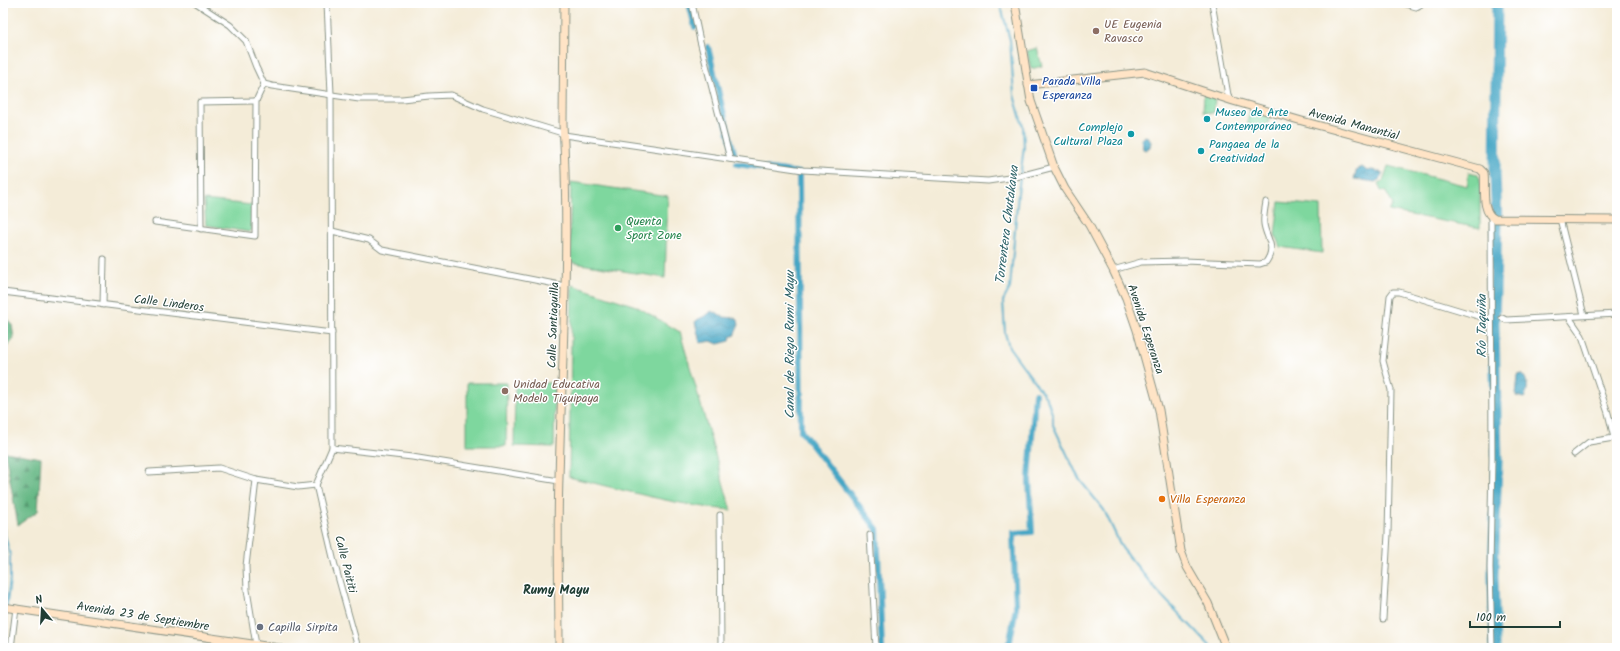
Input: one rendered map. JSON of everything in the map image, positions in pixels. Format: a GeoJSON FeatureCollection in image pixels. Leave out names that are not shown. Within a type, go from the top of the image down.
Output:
{"type":"FeatureCollection","features":[{"type":"Feature","properties":{"kind":"main road","name":"Calle Santiaguilla"},"geometry":{"type":"LineString","coordinates":[[559,648],[559,481],[566,215],[564,135],[564,3]]}},
{"type":"Feature","properties":{"kind":"main road","name":"Avenida Esperanza"},"geometry":{"type":"LineString","coordinates":[[1014,3],[1031,101],[1054,167],[1089,225],[1126,298],[1159,410],[1181,551],[1187,567],[1208,603],[1226,648]]}},
{"type":"Feature","properties":{"kind":"main road","name":"Avenida Manantial"},"geometry":{"type":"LineString","coordinates":[[1028,85],[1144,72],[1232,101],[1480,169],[1484,173],[1487,212],[1497,219]]}},
{"type":"Feature","properties":{"kind":"main road"},"geometry":{"type":"LineString","coordinates":[[1497,219],[1617,220]]}},
{"type":"Feature","properties":{"kind":"main road","name":"Avenida 23 de Septiembre"},"geometry":{"type":"LineString","coordinates":[[10,607],[279,648]]}},
{"type":"Feature","properties":{"kind":"street"},"geometry":{"type":"LineString","coordinates":[[196,3],[230,26],[246,41],[264,84]]}},
{"type":"Feature","properties":{"kind":"street"},"geometry":{"type":"LineString","coordinates":[[149,472],[219,468],[256,480],[298,487],[316,485],[332,448],[331,94],[327,3]]}},
{"type":"Feature","properties":{"kind":"street"},"geometry":{"type":"LineString","coordinates":[[692,3],[700,41],[730,159]]}},
{"type":"Feature","properties":{"kind":"street"},"geometry":{"type":"LineString","coordinates":[[1212,3],[1228,95],[1232,101]]}},
{"type":"Feature","properties":{"kind":"street"},"geometry":{"type":"LineString","coordinates":[[1403,3],[1416,7],[1421,3]]}},
{"type":"Feature","properties":{"kind":"street"},"geometry":{"type":"LineString","coordinates":[[264,84],[359,99],[402,99],[451,95],[483,109],[559,132],[564,135],[803,170],[988,181],[1018,177],[1054,167]]}},
{"type":"Feature","properties":{"kind":"street"},"geometry":{"type":"LineString","coordinates":[[155,222],[255,236],[256,101],[264,84]]}},
{"type":"Feature","properties":{"kind":"street"},"geometry":{"type":"LineString","coordinates":[[201,229],[200,102],[256,101]]}},
{"type":"Feature","properties":{"kind":"street"},"geometry":{"type":"LineString","coordinates":[[1113,270],[1141,262],[1184,261],[1260,264],[1266,262],[1269,257],[1271,243],[1264,223],[1266,202]]}},
{"type":"Feature","properties":{"kind":"street"},"geometry":{"type":"LineString","coordinates":[[1492,648],[1490,568],[1492,459],[1491,320],[1497,219]]}},
{"type":"Feature","properties":{"kind":"street"},"geometry":{"type":"LineString","coordinates":[[1560,219],[1584,315]]}},
{"type":"Feature","properties":{"kind":"street"},"geometry":{"type":"LineString","coordinates":[[332,231],[369,240],[382,250],[565,286]]}},
{"type":"Feature","properties":{"kind":"street"},"geometry":{"type":"LineString","coordinates":[[103,305],[104,259]]}},
{"type":"Feature","properties":{"kind":"street","name":"Calle Linderos"},"geometry":{"type":"LineString","coordinates":[[3,292],[332,333]]}},
{"type":"Feature","properties":{"kind":"street"},"geometry":{"type":"LineString","coordinates":[[1383,619],[1388,534],[1391,390],[1383,361],[1390,296],[1393,292],[1399,292],[1491,320]]}},
{"type":"Feature","properties":{"kind":"street"},"geometry":{"type":"LineString","coordinates":[[1502,318],[1506,320],[1617,314]]}},
{"type":"Feature","properties":{"kind":"street"},"geometry":{"type":"LineString","coordinates":[[1569,317],[1582,336],[1608,413],[1614,438],[1589,442],[1574,454]]}},
{"type":"Feature","properties":{"kind":"street"},"geometry":{"type":"LineString","coordinates":[[332,448],[412,457],[559,481]]}},
{"type":"Feature","properties":{"kind":"street"},"geometry":{"type":"LineString","coordinates":[[256,480],[246,566],[247,590],[256,645]]}},
{"type":"Feature","properties":{"kind":"street","name":"Calle Paititi"},"geometry":{"type":"LineString","coordinates":[[316,485],[334,562],[358,648]]}},
{"type":"Feature","properties":{"kind":"street"},"geometry":{"type":"LineString","coordinates":[[720,515],[721,648]]}},
{"type":"Feature","properties":{"kind":"street"},"geometry":{"type":"LineString","coordinates":[[870,535],[876,648]]}},
{"type":"Feature","properties":{"kind":"street"},"geometry":{"type":"LineString","coordinates":[[10,607],[11,648]]}},
{"type":"Feature","properties":{"kind":"green space"},"geometry":{"type":"Polygon","coordinates":[[[1037,48],[1042,66],[1031,69],[1027,51],[1037,48]]]}},
{"type":"Feature","properties":{"kind":"green space"},"geometry":{"type":"Polygon","coordinates":[[[1204,94],[1215,97],[1214,113],[1203,112],[1204,94]]]}},
{"type":"Feature","properties":{"kind":"green space"},"geometry":{"type":"Polygon","coordinates":[[[1250,110],[1270,116],[1266,130],[1255,128],[1247,122],[1250,110]]]}},
{"type":"Feature","properties":{"kind":"green space"},"geometry":{"type":"Polygon","coordinates":[[[1388,166],[1467,186],[1469,172],[1477,174],[1480,179],[1480,228],[1389,211],[1393,205],[1386,192],[1381,191],[1378,183],[1383,181],[1388,166]]]}},
{"type":"Feature","properties":{"kind":"green space","name":"Quenta Sport Zone"},"geometry":{"type":"Polygon","coordinates":[[[571,182],[668,196],[665,278],[569,262],[571,182]]]}},
{"type":"Feature","properties":{"kind":"green space"},"geometry":{"type":"Polygon","coordinates":[[[204,200],[252,205],[252,230],[249,232],[206,225],[204,200]]]}},
{"type":"Feature","properties":{"kind":"green space"},"geometry":{"type":"Polygon","coordinates":[[[1279,202],[1321,206],[1322,253],[1280,247],[1275,235],[1279,202]]]}},
{"type":"Feature","properties":{"kind":"green space"},"geometry":{"type":"Polygon","coordinates":[[[572,285],[636,306],[680,332],[731,510],[670,501],[569,477],[572,285]]]}},
{"type":"Feature","properties":{"kind":"green space"},"geometry":{"type":"Polygon","coordinates":[[[3,314],[12,325],[14,339],[6,348],[7,362],[3,362],[3,314]]]}},
{"type":"Feature","properties":{"kind":"green space"},"geometry":{"type":"Polygon","coordinates":[[[467,383],[507,383],[506,446],[467,446],[467,383]]]}},
{"type":"Feature","properties":{"kind":"green space"},"geometry":{"type":"Polygon","coordinates":[[[515,383],[555,383],[554,447],[514,446],[515,383]]]}},
{"type":"Feature","properties":{"kind":"green space"},"geometry":{"type":"Polygon","coordinates":[[[5,452],[41,458],[38,511],[18,525],[5,452]]]}},
{"type":"Feature","properties":{"kind":"water"},"geometry":{"type":"Polygon","coordinates":[[[1145,136],[1148,137],[1151,142],[1150,147],[1146,150],[1143,149],[1141,139],[1145,136]]]}},
{"type":"Feature","properties":{"kind":"water"},"geometry":{"type":"Polygon","coordinates":[[[1362,167],[1367,171],[1372,170],[1383,173],[1380,179],[1375,182],[1354,179],[1357,169],[1362,167]]]}},
{"type":"Feature","properties":{"kind":"water"},"geometry":{"type":"Polygon","coordinates":[[[711,311],[716,312],[723,317],[736,318],[738,320],[739,325],[734,336],[731,336],[730,341],[718,344],[711,341],[700,343],[695,322],[711,311]]]}},
{"type":"Feature","properties":{"kind":"water"},"geometry":{"type":"Polygon","coordinates":[[[1522,374],[1526,379],[1527,386],[1527,392],[1524,398],[1516,396],[1518,375],[1522,374]]]}},
{"type":"Feature","properties":{"kind":"waterway","name":"Canal de Riego Rumi Mayu"},"geometry":{"type":"LineString","coordinates":[[689,3],[695,27]]}},
{"type":"Feature","properties":{"kind":"waterway","name":"Torrentera Chutakawa"},"geometry":{"type":"LineString","coordinates":[[1000,3],[1010,40],[1014,95],[1023,126],[1024,147],[1018,193],[1010,288],[1003,301],[1005,333],[1009,347],[1047,399],[1053,416],[1053,425],[1079,479],[1104,510],[1122,548],[1158,592],[1212,648]]}},
{"type":"Feature","properties":{"kind":"waterway","name":"Río Taquiña"},"geometry":{"type":"LineString","coordinates":[[1495,648],[1493,576],[1497,461],[1494,323],[1497,222],[1495,174],[1497,3]]}},
{"type":"Feature","properties":{"kind":"waterway","name":"Canal de Riego Rumi Mayu"},"geometry":{"type":"LineString","coordinates":[[708,47],[734,153]]}},
{"type":"Feature","properties":{"kind":"waterway","name":"Canal de Riego Rumi Mayu"},"geometry":{"type":"LineString","coordinates":[[737,164],[799,173],[801,431],[877,529],[882,648]]}},
{"type":"Feature","properties":{"kind":"waterway"},"geometry":{"type":"LineString","coordinates":[[1005,648],[1010,641],[1016,607],[1013,533],[1032,532],[1029,480],[1035,394]]}},
{"type":"Feature","properties":{"kind":"waterway"},"geometry":{"type":"LineString","coordinates":[[3,528],[10,555],[10,579],[5,617],[3,621]]}},
{"type":"Feature","properties":{"kind":"place","name":"UE Eugenia Ravasco"},"geometry":{"type":"Point","coordinates":[1096,31]}},
{"type":"Feature","properties":{"kind":"place","name":"Parada Villa Esperanza"},"geometry":{"type":"Point","coordinates":[1034,88]}},
{"type":"Feature","properties":{"kind":"place","name":"Museo de Arte Contemporáneo"},"geometry":{"type":"Point","coordinates":[1207,119]}},
{"type":"Feature","properties":{"kind":"place","name":"Complejo Cultural Plaza"},"geometry":{"type":"Point","coordinates":[1131,134]}},
{"type":"Feature","properties":{"kind":"place","name":"Pangaea de la Creatividad"},"geometry":{"type":"Point","coordinates":[1201,151]}},
{"type":"Feature","properties":{"kind":"place","name":"Quenta Sport Zone"},"geometry":{"type":"Point","coordinates":[618,228]}},
{"type":"Feature","properties":{"kind":"place","name":"Unidad Educativa Modelo Tiquipaya"},"geometry":{"type":"Point","coordinates":[505,391]}},
{"type":"Feature","properties":{"kind":"place","name":"Villa Esperanza"},"geometry":{"type":"Point","coordinates":[1162,499]}},
{"type":"Feature","properties":{"kind":"place","name":"Capilla Sirpita"},"geometry":{"type":"Point","coordinates":[260,627]}},
{"type":"Feature","properties":{"kind":"district","name":"Rumy Mayu"},"geometry":{"type":"Point","coordinates":[556,589]}}]}
